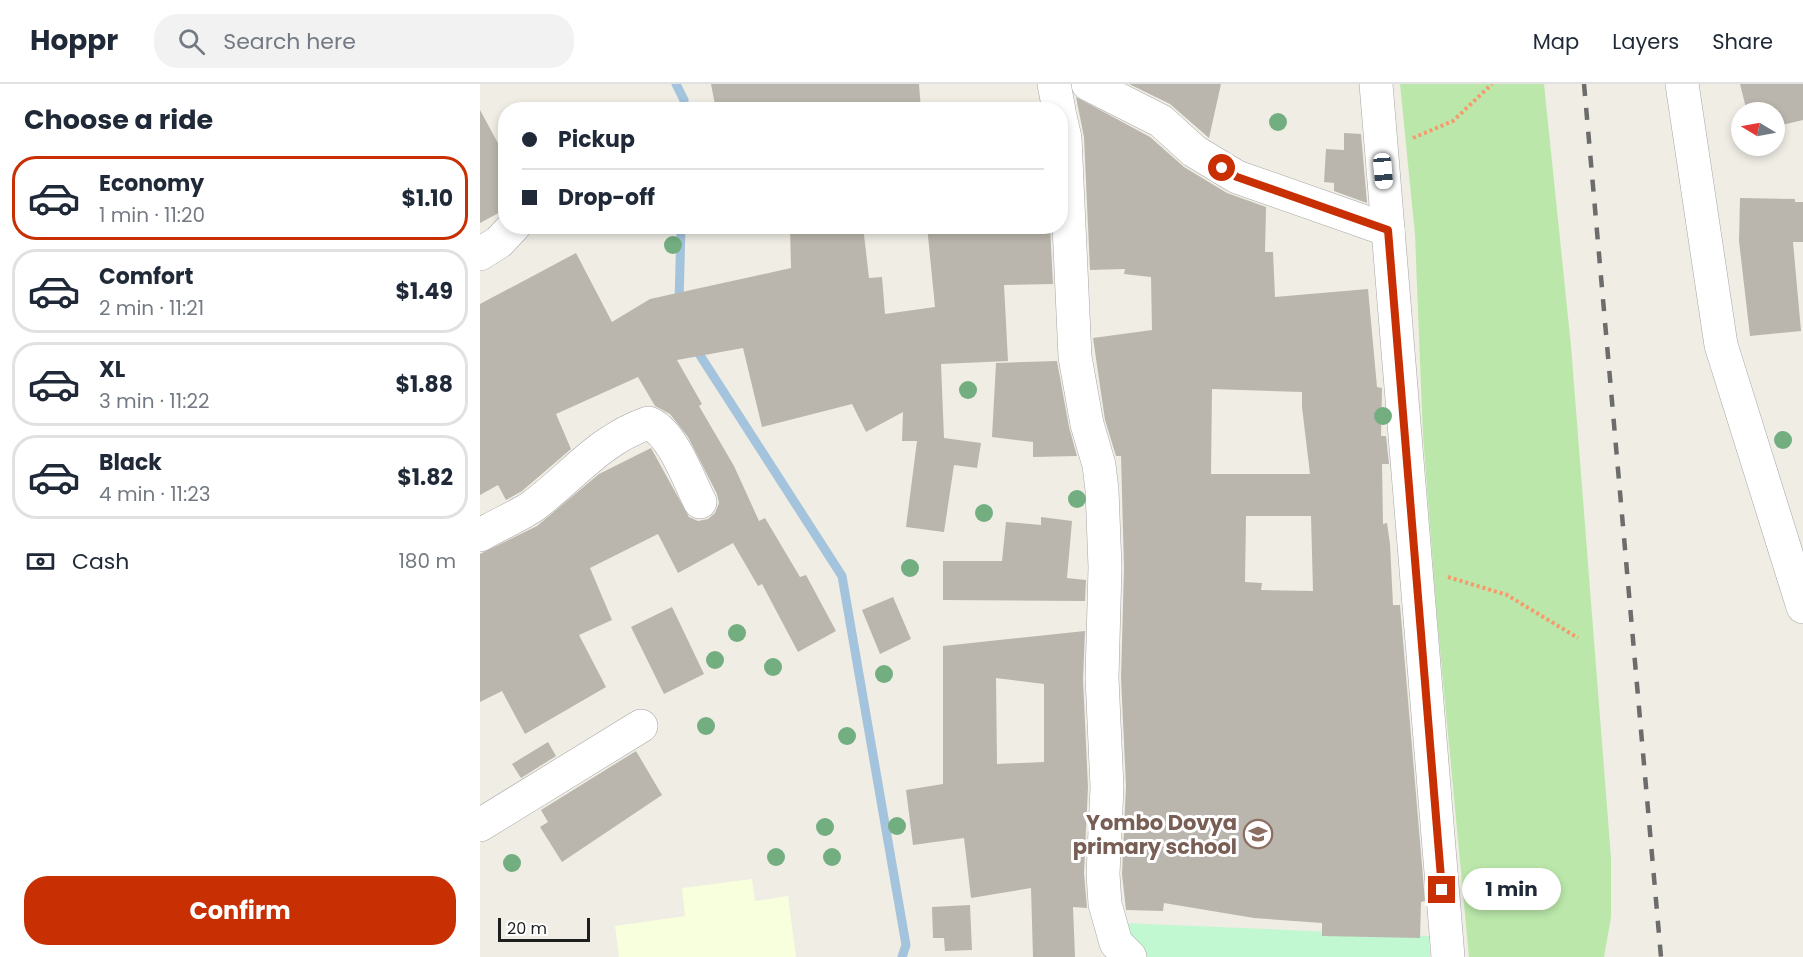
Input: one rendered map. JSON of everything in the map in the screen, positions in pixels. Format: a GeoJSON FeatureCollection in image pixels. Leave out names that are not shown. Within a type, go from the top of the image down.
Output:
{"type":"FeatureCollection","features":[{"type":"Feature","properties":{"kind":"street"},"geometry":{"type":"LineString","coordinates":[[1054,84],[1057,102]]}},
{"type":"Feature","properties":{"kind":"street"},"geometry":{"type":"LineString","coordinates":[[1088,84],[1161,121],[1194,151],[1237,177],[1388,230]]}},
{"type":"Feature","properties":{"kind":"street"},"geometry":{"type":"LineString","coordinates":[[1376,84],[1448,957]]}},
{"type":"Feature","properties":{"kind":"street"},"geometry":{"type":"LineString","coordinates":[[1682,84],[1721,345],[1803,607]]}},
{"type":"Feature","properties":{"kind":"street"},"geometry":{"type":"LineString","coordinates":[[480,254],[499,242],[506,234]]}},
{"type":"Feature","properties":{"kind":"street"},"geometry":{"type":"LineString","coordinates":[[1067,234],[1075,357],[1087,424],[1099,465],[1102,490],[1106,567],[1102,678],[1107,787],[1103,874],[1105,904],[1114,938],[1130,957]]}},
{"type":"Feature","properties":{"kind":"street"},"geometry":{"type":"LineString","coordinates":[[480,535],[532,506],[580,463],[625,434],[648,423],[663,433],[674,449],[700,502]]}},
{"type":"Feature","properties":{"kind":"street"},"geometry":{"type":"LineString","coordinates":[[480,825],[642,726]]}},
{"type":"Feature","properties":{"kind":"path"},"geometry":{"type":"LineString","coordinates":[[1382,152],[1453,121],[1492,84]]}},
{"type":"Feature","properties":{"kind":"path"},"geometry":{"type":"LineString","coordinates":[[1416,567],[1506,595],[1578,638]]}},
{"type":"Feature","properties":{"kind":"shaded area"},"geometry":{"type":"Polygon","coordinates":[[[752,879],[755,901],[788,896],[796,957],[619,957],[615,926],[685,916],[682,888],[752,879]]]}},
{"type":"Feature","properties":{"kind":"shaded area"},"geometry":{"type":"Polygon","coordinates":[[[1122,923],[1429,936],[1430,957],[1123,957],[1122,923]]]}},
{"type":"Feature","properties":{"kind":"green space"},"geometry":{"type":"Polygon","coordinates":[[[1400,84],[1544,84],[1571,346],[1611,858],[1611,917],[1604,957],[1469,957],[1437,617],[1423,436],[1415,235],[1400,84]]]}},
{"type":"Feature","properties":{"kind":"building"},"geometry":{"type":"Polygon","coordinates":[[[711,84],[919,84],[920,102],[714,102],[711,84]]]}},
{"type":"Feature","properties":{"kind":"building"},"geometry":{"type":"Polygon","coordinates":[[[1129,84],[1221,84],[1209,138],[1170,104],[1129,84]]]}},
{"type":"Feature","properties":{"kind":"building"},"geometry":{"type":"Polygon","coordinates":[[[1740,84],[1803,84],[1803,120],[1785,124],[1785,102],[1744,102],[1740,84]]]}},
{"type":"Feature","properties":{"kind":"building"},"geometry":{"type":"Polygon","coordinates":[[[1076,97],[1150,137],[1184,167],[1227,193],[1266,207],[1265,252],[1273,252],[1275,297],[1368,289],[1377,387],[1382,388],[1381,436],[1386,436],[1389,464],[1382,464],[1383,524],[1387,523],[1390,544],[1393,605],[1400,605],[1425,901],[1421,902],[1420,938],[1322,936],[1322,923],[1254,918],[1164,903],[1163,911],[1126,910],[1122,874],[1126,786],[1121,678],[1124,568],[1121,456],[1116,456],[1105,420],[1093,338],[1152,330],[1151,277],[1124,274],[1125,269],[1090,270],[1084,137],[1076,97]],[[1212,389],[1211,474],[1310,474],[1302,392],[1212,389]],[[1246,516],[1245,582],[1262,583],[1261,590],[1313,591],[1311,516],[1246,516]]]}},
{"type":"Feature","properties":{"kind":"building"},"geometry":{"type":"Polygon","coordinates":[[[480,110],[498,143],[498,213],[480,223],[480,110]]]}},
{"type":"Feature","properties":{"kind":"building"},"geometry":{"type":"Polygon","coordinates":[[[1344,133],[1361,134],[1367,203],[1334,191],[1334,183],[1324,182],[1326,149],[1344,150],[1344,133]]]}},
{"type":"Feature","properties":{"kind":"building"},"geometry":{"type":"Polygon","coordinates":[[[1740,198],[1795,199],[1795,202],[1803,202],[1803,242],[1793,242],[1801,331],[1750,336],[1739,241],[1740,198]]]}},
{"type":"Feature","properties":{"kind":"building"},"geometry":{"type":"Polygon","coordinates":[[[790,234],[864,234],[869,278],[882,277],[885,314],[935,307],[928,234],[1050,234],[1053,284],[1004,285],[1008,361],[941,364],[944,438],[981,443],[977,468],[954,465],[944,532],[906,527],[917,441],[902,441],[903,412],[866,432],[852,404],[762,427],[743,348],[677,360],[702,404],[699,406],[734,466],[759,521],[765,518],[800,577],[806,575],[836,631],[798,652],[762,584],[758,586],[733,543],[678,573],[658,534],[590,568],[612,620],[579,635],[606,687],[525,734],[502,691],[480,702],[480,554],[537,526],[599,474],[651,448],[689,517],[698,521],[708,519],[715,513],[719,503],[717,494],[688,437],[670,414],[655,406],[638,377],[556,414],[571,449],[522,491],[506,500],[498,485],[480,495],[480,304],[576,253],[612,322],[650,299],[791,268],[790,234]]]}},
{"type":"Feature","properties":{"kind":"building"},"geometry":{"type":"Polygon","coordinates":[[[1057,361],[1069,427],[1077,456],[1033,457],[1033,442],[992,437],[996,363],[1057,361]]]}},
{"type":"Feature","properties":{"kind":"building"},"geometry":{"type":"Polygon","coordinates":[[[1041,517],[1072,521],[1067,578],[1086,580],[1085,601],[943,600],[943,561],[1002,561],[1006,522],[1041,525],[1041,517]]]}},
{"type":"Feature","properties":{"kind":"building"},"geometry":{"type":"Polygon","coordinates":[[[893,597],[911,639],[880,654],[862,610],[893,597]]]}},
{"type":"Feature","properties":{"kind":"building"},"geometry":{"type":"Polygon","coordinates":[[[672,607],[704,674],[664,694],[631,627],[672,607]]]}},
{"type":"Feature","properties":{"kind":"building"},"geometry":{"type":"Polygon","coordinates":[[[1085,631],[1083,679],[1088,787],[1084,873],[1087,908],[1073,907],[1075,957],[1033,957],[1031,888],[971,898],[964,838],[913,845],[906,790],[943,784],[943,646],[1085,631]],[[996,678],[997,764],[1044,762],[1044,684],[996,678]]]}},
{"type":"Feature","properties":{"kind":"building"},"geometry":{"type":"Polygon","coordinates":[[[548,742],[556,756],[521,778],[512,764],[548,742]]]}},
{"type":"Feature","properties":{"kind":"building"},"geometry":{"type":"Polygon","coordinates":[[[636,751],[662,795],[562,862],[540,827],[548,822],[541,810],[636,751]]]}},
{"type":"Feature","properties":{"kind":"building"},"geometry":{"type":"Polygon","coordinates":[[[970,905],[972,950],[945,951],[944,938],[933,938],[932,907],[970,905]]]}},
{"type":"Feature","properties":{"kind":"waterway"},"geometry":{"type":"LineString","coordinates":[[676,84],[684,102]]}},
{"type":"Feature","properties":{"kind":"waterway"},"geometry":{"type":"LineString","coordinates":[[679,303],[681,234]]}},
{"type":"Feature","properties":{"kind":"waterway"},"geometry":{"type":"LineString","coordinates":[[694,346],[842,576],[906,945],[902,957]]}},
{"type":"Feature","properties":{"kind":"railway"},"geometry":{"type":"LineString","coordinates":[[1584,84],[1661,957]]}},
{"type":"Feature","properties":{"kind":"place","name":"Yombo Dovya primary school"},"geometry":{"type":"Point","coordinates":[1258,834]}},
{"type":"Feature","properties":{"kind":"route"},"geometry":{"type":"LineString","coordinates":[[1222,168],[1237,177],[1388,230],[1442,890]]}}]}
